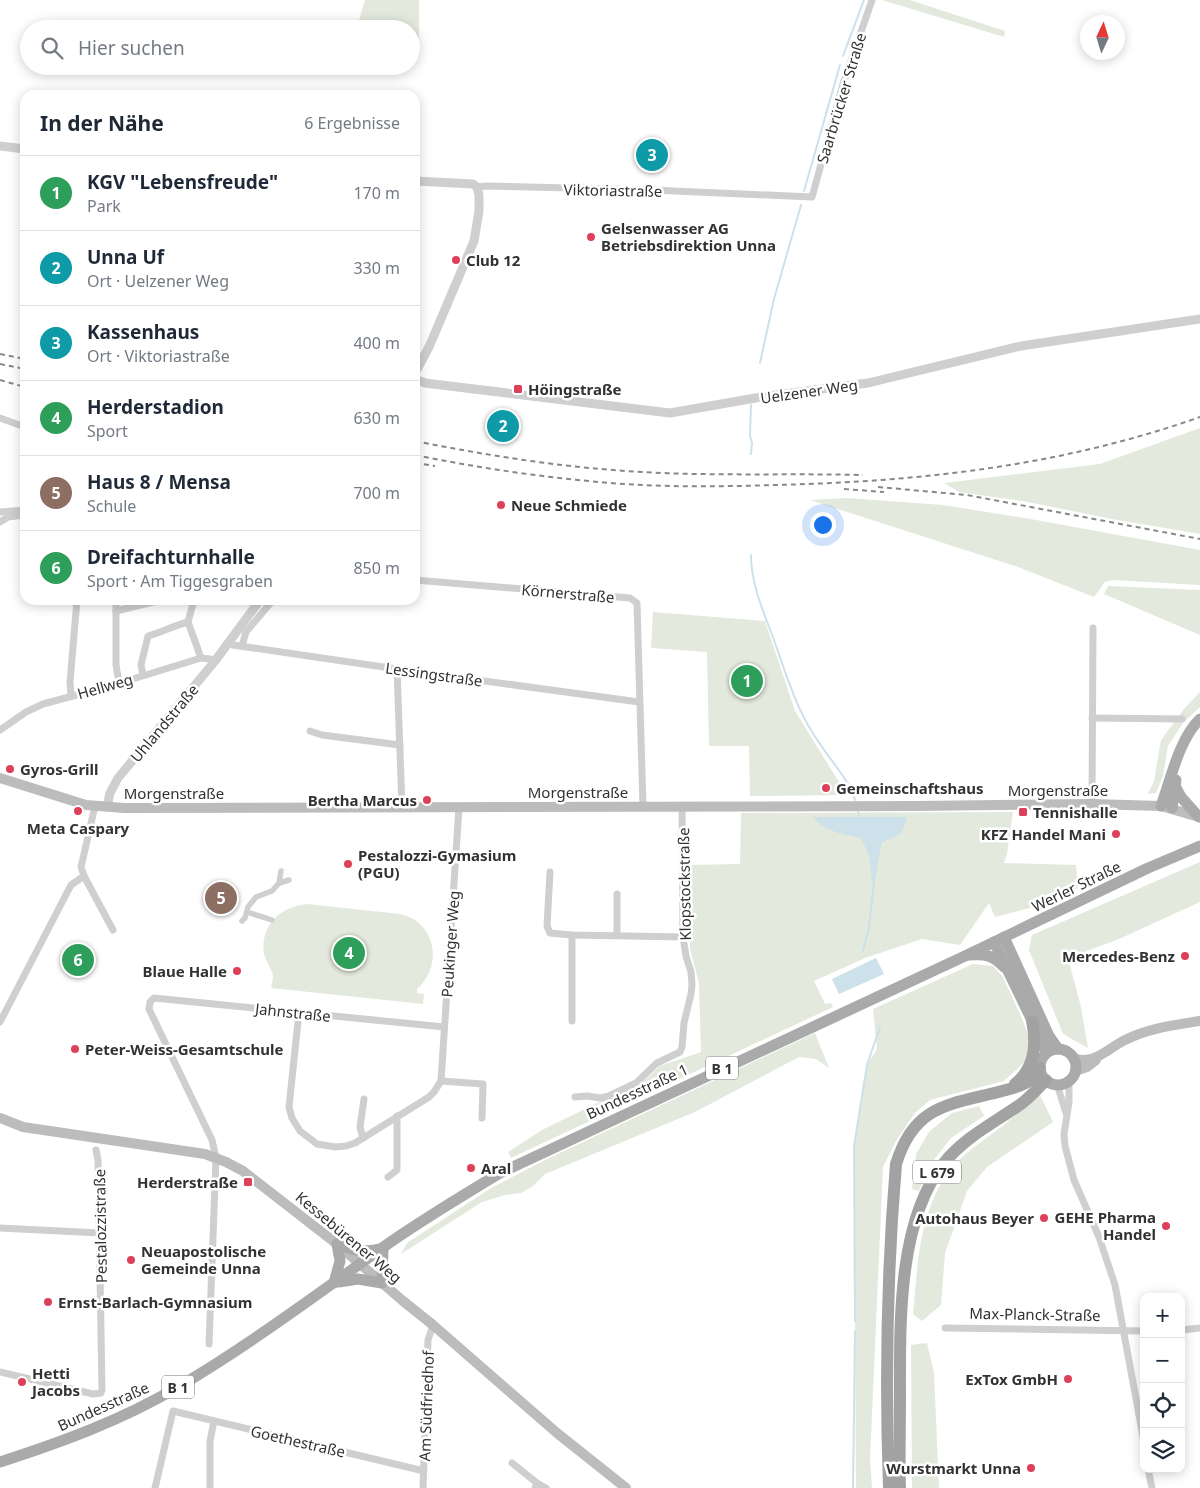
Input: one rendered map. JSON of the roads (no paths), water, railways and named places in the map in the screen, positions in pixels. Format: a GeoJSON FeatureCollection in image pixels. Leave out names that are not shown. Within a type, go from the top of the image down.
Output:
{"type":"FeatureCollection","features":[{"type":"Feature","properties":{"kind":"highway"},"geometry":{"type":"LineString","coordinates":[[1010,1089],[1021,1079],[1033,1060],[1035,1034],[1032,1021]]}},
{"type":"Feature","properties":{"kind":"highway","name":"L 679"},"geometry":{"type":"LineString","coordinates":[[888,1488],[887,1310],[894,1182],[900,1149],[920,1120],[937,1108],[1027,1083],[1040,1068]]}},
{"type":"Feature","properties":{"kind":"highway","name":"L 679"},"geometry":{"type":"LineString","coordinates":[[900,1488],[901,1309],[914,1224],[925,1191],[944,1163],[964,1142],[1052,1082]]}},
{"type":"Feature","properties":{"kind":"main road"},"geometry":{"type":"LineString","coordinates":[[1167,807],[1185,740],[1193,726],[1200,719]]}},
{"type":"Feature","properties":{"kind":"main road"},"geometry":{"type":"LineString","coordinates":[[1167,807],[1175,786],[1179,757]]}},
{"type":"Feature","properties":{"kind":"main road","name":"Morgenstraße"},"geometry":{"type":"LineString","coordinates":[[0,778],[82,804],[107,807],[402,808],[1092,804],[1167,807]]}},
{"type":"Feature","properties":{"kind":"main road"},"geometry":{"type":"LineString","coordinates":[[1175,786],[1181,798],[1200,817]]}},
{"type":"Feature","properties":{"kind":"main road"},"geometry":{"type":"LineString","coordinates":[[1167,807],[1200,817]]}},
{"type":"Feature","properties":{"kind":"main road","name":"Werler Straße"},"geometry":{"type":"LineString","coordinates":[[965,956],[1148,868],[1200,846]]}},
{"type":"Feature","properties":{"kind":"main road"},"geometry":{"type":"LineString","coordinates":[[999,939],[1009,971],[1046,1053]]}},
{"type":"Feature","properties":{"kind":"main road"},"geometry":{"type":"LineString","coordinates":[[999,939],[1049,1036],[1058,1049]]}},
{"type":"Feature","properties":{"kind":"main road","name":"B 1"},"geometry":{"type":"LineString","coordinates":[[965,956],[988,956],[994,958],[1009,971]]}},
{"type":"Feature","properties":{"kind":"main road","name":"Bundesstraße 1"},"geometry":{"type":"LineString","coordinates":[[361,1264],[456,1199],[500,1173],[965,956]]}},
{"type":"Feature","properties":{"kind":"main road"},"geometry":{"type":"LineString","coordinates":[[1072,1076],[1076,1064],[1073,1058],[1064,1050],[1058,1049],[1046,1053],[1040,1068],[1052,1082],[1072,1076],[1125,1040],[1142,1032],[1200,1021]]}},
{"type":"Feature","properties":{"kind":"main road"},"geometry":{"type":"LineString","coordinates":[[1073,1058],[1088,1061],[1098,1057]]}},
{"type":"Feature","properties":{"kind":"main road","name":"Kessebürener Weg"},"geometry":{"type":"LineString","coordinates":[[0,1118],[23,1127],[182,1150],[216,1158],[251,1177],[337,1244],[557,1433],[626,1488]]}},
{"type":"Feature","properties":{"kind":"main road"},"geometry":{"type":"LineString","coordinates":[[337,1244],[350,1250],[361,1252],[383,1248],[382,1282],[358,1279],[334,1283],[340,1261],[337,1244]]}},
{"type":"Feature","properties":{"kind":"main road","name":"Bundesstraße"},"geometry":{"type":"LineString","coordinates":[[0,1462],[73,1437],[128,1413],[177,1387],[234,1352],[361,1264]]}},
{"type":"Feature","properties":{"kind":"street","name":"Saarbrücker Straße"},"geometry":{"type":"LineString","coordinates":[[812,197],[843,84],[872,0]]}},
{"type":"Feature","properties":{"kind":"street"},"geometry":{"type":"LineString","coordinates":[[0,146],[20,148]]}},
{"type":"Feature","properties":{"kind":"street","name":"Viktoriastraße"},"geometry":{"type":"LineString","coordinates":[[420,181],[472,184],[477,187],[652,190],[812,197]]}},
{"type":"Feature","properties":{"kind":"street"},"geometry":{"type":"LineString","coordinates":[[420,365],[430,347],[474,241],[480,195],[477,187]]}},
{"type":"Feature","properties":{"kind":"street","name":"Uelzener Weg"},"geometry":{"type":"LineString","coordinates":[[420,380],[434,384],[670,413],[868,383],[1021,346],[1200,319]]}},
{"type":"Feature","properties":{"kind":"street"},"geometry":{"type":"LineString","coordinates":[[0,418],[20,425]]}},
{"type":"Feature","properties":{"kind":"street"},"geometry":{"type":"LineString","coordinates":[[0,512],[20,510]]}},
{"type":"Feature","properties":{"kind":"street"},"geometry":{"type":"LineString","coordinates":[[0,522],[8,517],[20,516]]}},
{"type":"Feature","properties":{"kind":"street","name":"Körnerstraße"},"geometry":{"type":"LineString","coordinates":[[420,580],[630,598],[637,603],[643,806]]}},
{"type":"Feature","properties":{"kind":"street"},"geometry":{"type":"LineString","coordinates":[[71,696],[70,682],[77,605]]}},
{"type":"Feature","properties":{"kind":"street"},"geometry":{"type":"LineString","coordinates":[[116,605],[116,665],[119,683]]}},
{"type":"Feature","properties":{"kind":"street"},"geometry":{"type":"LineString","coordinates":[[116,611],[141,605]]}},
{"type":"Feature","properties":{"kind":"street"},"geometry":{"type":"LineString","coordinates":[[193,605],[188,622],[201,658]]}},
{"type":"Feature","properties":{"kind":"street"},"geometry":{"type":"LineString","coordinates":[[229,642],[256,605]]}},
{"type":"Feature","properties":{"kind":"street"},"geometry":{"type":"LineString","coordinates":[[242,646],[246,632],[269,605]]}},
{"type":"Feature","properties":{"kind":"street"},"geometry":{"type":"LineString","coordinates":[[143,676],[141,665],[148,636],[164,632],[170,627],[188,622]]}},
{"type":"Feature","properties":{"kind":"street"},"geometry":{"type":"LineString","coordinates":[[1092,804],[1093,628]]}},
{"type":"Feature","properties":{"kind":"street","name":"Lessingstraße"},"geometry":{"type":"LineString","coordinates":[[229,642],[242,646],[398,669],[639,702]]}},
{"type":"Feature","properties":{"kind":"street","name":"Uhlandstraße"},"geometry":{"type":"LineString","coordinates":[[107,807],[110,794],[118,778],[229,642]]}},
{"type":"Feature","properties":{"kind":"street","name":"Hellweg"},"geometry":{"type":"LineString","coordinates":[[0,730],[26,712],[42,704],[201,658],[215,661]]}},
{"type":"Feature","properties":{"kind":"street"},"geometry":{"type":"LineString","coordinates":[[398,669],[402,808]]}},
{"type":"Feature","properties":{"kind":"street"},"geometry":{"type":"LineString","coordinates":[[1092,718],[1182,718]]}},
{"type":"Feature","properties":{"kind":"street"},"geometry":{"type":"LineString","coordinates":[[310,731],[322,735],[400,745]]}},
{"type":"Feature","properties":{"kind":"street"},"geometry":{"type":"LineString","coordinates":[[95,806],[81,867],[113,930]]}},
{"type":"Feature","properties":{"kind":"street","name":"Klopstockstraße"},"geometry":{"type":"LineString","coordinates":[[575,1097],[600,1098],[609,1096],[636,1083],[657,1063],[680,1052],[682,1047],[684,1023],[692,994],[692,985],[684,936],[682,806]]}},
{"type":"Feature","properties":{"kind":"street","name":"Peukinger Weg"},"geometry":{"type":"LineString","coordinates":[[441,1081],[459,807]]}},
{"type":"Feature","properties":{"kind":"street"},"geometry":{"type":"LineString","coordinates":[[242,921],[245,918],[248,907],[256,897],[272,891],[279,883],[281,871]]}},
{"type":"Feature","properties":{"kind":"street"},"geometry":{"type":"LineString","coordinates":[[550,872],[548,930],[550,933],[572,935],[684,936]]}},
{"type":"Feature","properties":{"kind":"street"},"geometry":{"type":"LineString","coordinates":[[0,1022],[71,885],[84,876]]}},
{"type":"Feature","properties":{"kind":"street"},"geometry":{"type":"LineString","coordinates":[[279,883],[289,880]]}},
{"type":"Feature","properties":{"kind":"street"},"geometry":{"type":"LineString","coordinates":[[617,894],[617,936]]}},
{"type":"Feature","properties":{"kind":"street"},"geometry":{"type":"LineString","coordinates":[[247,912],[272,920]]}},
{"type":"Feature","properties":{"kind":"street"},"geometry":{"type":"LineString","coordinates":[[572,935],[572,1021]]}},
{"type":"Feature","properties":{"kind":"street","name":"Jahnstraße"},"geometry":{"type":"LineString","coordinates":[[216,1158],[212,1140],[149,1009],[150,1002],[154,998],[444,1027]]}},
{"type":"Feature","properties":{"kind":"street"},"geometry":{"type":"LineString","coordinates":[[299,1012],[289,1101],[294,1123],[303,1135],[323,1146],[346,1146],[363,1138],[429,1097],[441,1081],[484,1084],[482,1118]]}},
{"type":"Feature","properties":{"kind":"street","name":"Max-Planck-Straße"},"geometry":{"type":"LineString","coordinates":[[1072,1076],[1064,1134],[1069,1165],[1109,1264],[1124,1331],[1141,1428]]}},
{"type":"Feature","properties":{"kind":"street","name":"Max-Planck-Straße"},"geometry":{"type":"LineString","coordinates":[[1052,1082],[1066,1115]]}},
{"type":"Feature","properties":{"kind":"street"},"geometry":{"type":"LineString","coordinates":[[363,1138],[360,1127],[364,1099]]}},
{"type":"Feature","properties":{"kind":"street"},"geometry":{"type":"LineString","coordinates":[[388,1177],[397,1170],[397,1116]]}},
{"type":"Feature","properties":{"kind":"street","name":"Pestalozzistraße"},"geometry":{"type":"LineString","coordinates":[[0,1372],[93,1394],[101,1393],[103,1386],[100,1233],[98,1160],[96,1150]]}},
{"type":"Feature","properties":{"kind":"street"},"geometry":{"type":"LineString","coordinates":[[209,1344],[216,1158]]}},
{"type":"Feature","properties":{"kind":"street"},"geometry":{"type":"LineString","coordinates":[[0,1228],[100,1233]]}},
{"type":"Feature","properties":{"kind":"street","name":"Am Südfriedhof"},"geometry":{"type":"LineString","coordinates":[[423,1488],[428,1340],[433,1325]]}},
{"type":"Feature","properties":{"kind":"street","name":"Max-Planck-Straße"},"geometry":{"type":"LineString","coordinates":[[945,1328],[1124,1331]]}},
{"type":"Feature","properties":{"kind":"street"},"geometry":{"type":"LineString","coordinates":[[1185,1330],[1200,1328]]}},
{"type":"Feature","properties":{"kind":"street"},"geometry":{"type":"LineString","coordinates":[[1124,1331],[1140,1331]]}},
{"type":"Feature","properties":{"kind":"street","name":"Goethestraße"},"geometry":{"type":"LineString","coordinates":[[154,1488],[173,1411],[424,1470]]}},
{"type":"Feature","properties":{"kind":"street"},"geometry":{"type":"LineString","coordinates":[[210,1488],[210,1441],[214,1421]]}},
{"type":"Feature","properties":{"kind":"street"},"geometry":{"type":"LineString","coordinates":[[512,1462],[536,1485],[546,1488]]}},
{"type":"Feature","properties":{"kind":"street"},"geometry":{"type":"LineString","coordinates":[[1149,1473],[1152,1488]]}},
{"type":"Feature","properties":{"kind":"water"},"geometry":{"type":"Polygon","coordinates":[[[813,817],[907,817],[899,834],[882,842],[874,885],[869,855],[861,838],[841,834],[829,829],[813,817]]]}},
{"type":"Feature","properties":{"kind":"water"},"geometry":{"type":"Polygon","coordinates":[[[876,958],[884,974],[839,994],[832,979],[876,958]]]}},
{"type":"Feature","properties":{"kind":"waterway"},"geometry":{"type":"LineString","coordinates":[[843,56],[864,0]]}},
{"type":"Feature","properties":{"kind":"waterway"},"geometry":{"type":"LineString","coordinates":[[804,191],[840,65]]}},
{"type":"Feature","properties":{"kind":"waterway"},"geometry":{"type":"LineString","coordinates":[[760,363],[774,299],[801,205]]}},
{"type":"Feature","properties":{"kind":"waterway"},"geometry":{"type":"LineString","coordinates":[[751,405],[751,454]]}},
{"type":"Feature","properties":{"kind":"waterway"},"geometry":{"type":"LineString","coordinates":[[751,555],[753,577],[759,599],[796,701],[807,724],[843,775],[855,800]]}},
{"type":"Feature","properties":{"kind":"waterway"},"geometry":{"type":"LineString","coordinates":[[858,812],[860,818]]}},
{"type":"Feature","properties":{"kind":"waterway"},"geometry":{"type":"LineString","coordinates":[[863,951],[869,927],[874,882]]}},
{"type":"Feature","properties":{"kind":"waterway"},"geometry":{"type":"LineString","coordinates":[[855,1321],[854,1146],[867,1065],[880,1027]]}},
{"type":"Feature","properties":{"kind":"waterway"},"geometry":{"type":"LineString","coordinates":[[853,1488],[855,1331]]}},
{"type":"Feature","properties":{"kind":"railway"},"geometry":{"type":"LineString","coordinates":[[0,354],[20,358]]}},
{"type":"Feature","properties":{"kind":"railway"},"geometry":{"type":"LineString","coordinates":[[0,364],[20,368]]}},
{"type":"Feature","properties":{"kind":"railway"},"geometry":{"type":"LineString","coordinates":[[0,380],[20,386]]}},
{"type":"Feature","properties":{"kind":"railway"},"geometry":{"type":"LineString","coordinates":[[420,456],[519,473],[624,484],[739,486],[858,482],[1007,466],[1055,457],[1152,433],[1200,417]]}},
{"type":"Feature","properties":{"kind":"railway"},"geometry":{"type":"LineString","coordinates":[[420,442],[514,458],[613,470],[706,474],[863,475]]}},
{"type":"Feature","properties":{"kind":"railway"},"geometry":{"type":"LineString","coordinates":[[420,464],[435,466]]}},
{"type":"Feature","properties":{"kind":"railway"},"geometry":{"type":"LineString","coordinates":[[878,487],[967,495],[1200,539]]}},
{"type":"Feature","properties":{"kind":"railway"},"geometry":{"type":"LineString","coordinates":[[844,489],[884,492]]}},
{"type":"Feature","properties":{"kind":"place","name":"Kassenhaus"},"geometry":{"type":"Point","coordinates":[652,155]}},
{"type":"Feature","properties":{"kind":"place","name":"Gelsenwasser AG Betriebsdirektion Unna"},"geometry":{"type":"Point","coordinates":[591,237]}},
{"type":"Feature","properties":{"kind":"place","name":"Club 12"},"geometry":{"type":"Point","coordinates":[456,260]}},
{"type":"Feature","properties":{"kind":"place","name":"Höingstraße"},"geometry":{"type":"Point","coordinates":[518,389]}},
{"type":"Feature","properties":{"kind":"place","name":"Unna Uf"},"geometry":{"type":"Point","coordinates":[503,426]}},
{"type":"Feature","properties":{"kind":"place","name":"Neue Schmiede"},"geometry":{"type":"Point","coordinates":[501,505]}},
{"type":"Feature","properties":{"kind":"place","name":"KGV \"Lebensfreude\""},"geometry":{"type":"Point","coordinates":[747,681]}},
{"type":"Feature","properties":{"kind":"place","name":"Gyros-Grill"},"geometry":{"type":"Point","coordinates":[10,769]}},
{"type":"Feature","properties":{"kind":"place","name":"Gemeinschaftshaus"},"geometry":{"type":"Point","coordinates":[826,788]}},
{"type":"Feature","properties":{"kind":"place","name":"Bertha Marcus"},"geometry":{"type":"Point","coordinates":[427,800]}},
{"type":"Feature","properties":{"kind":"place","name":"Meta Caspary"},"geometry":{"type":"Point","coordinates":[78,811]}},
{"type":"Feature","properties":{"kind":"place","name":"Tennishalle"},"geometry":{"type":"Point","coordinates":[1023,812]}},
{"type":"Feature","properties":{"kind":"place","name":"KFZ Handel Mani"},"geometry":{"type":"Point","coordinates":[1116,834]}},
{"type":"Feature","properties":{"kind":"place","name":"Pestalozzi-Gymasium (PGU)"},"geometry":{"type":"Point","coordinates":[348,864]}},
{"type":"Feature","properties":{"kind":"place","name":"Haus 8 / Mensa"},"geometry":{"type":"Point","coordinates":[221,898]}},
{"type":"Feature","properties":{"kind":"place","name":"Herderstadion"},"geometry":{"type":"Point","coordinates":[349,953]}},
{"type":"Feature","properties":{"kind":"place","name":"Mercedes-Benz"},"geometry":{"type":"Point","coordinates":[1185,956]}},
{"type":"Feature","properties":{"kind":"place","name":"Dreifachturnhalle"},"geometry":{"type":"Point","coordinates":[78,960]}},
{"type":"Feature","properties":{"kind":"place","name":"Blaue Halle"},"geometry":{"type":"Point","coordinates":[237,971]}},
{"type":"Feature","properties":{"kind":"place","name":"Peter-Weiss-Gesamtschule"},"geometry":{"type":"Point","coordinates":[75,1049]}},
{"type":"Feature","properties":{"kind":"place","name":"Aral"},"geometry":{"type":"Point","coordinates":[471,1168]}},
{"type":"Feature","properties":{"kind":"place","name":"Herderstraße"},"geometry":{"type":"Point","coordinates":[248,1182]}},
{"type":"Feature","properties":{"kind":"place","name":"Autohaus Beyer"},"geometry":{"type":"Point","coordinates":[1044,1218]}},
{"type":"Feature","properties":{"kind":"place","name":"GEHE Pharma Handel"},"geometry":{"type":"Point","coordinates":[1166,1226]}},
{"type":"Feature","properties":{"kind":"place","name":"Neuapostolische Gemeinde Unna"},"geometry":{"type":"Point","coordinates":[131,1260]}},
{"type":"Feature","properties":{"kind":"place","name":"Ernst-Barlach-Gymnasium"},"geometry":{"type":"Point","coordinates":[48,1302]}},
{"type":"Feature","properties":{"kind":"place","name":"ExTox GmbH"},"geometry":{"type":"Point","coordinates":[1068,1379]}},
{"type":"Feature","properties":{"kind":"place","name":"Hetti Jacobs"},"geometry":{"type":"Point","coordinates":[22,1382]}},
{"type":"Feature","properties":{"kind":"place","name":"Wurstmarkt Unna"},"geometry":{"type":"Point","coordinates":[1031,1468]}}]}
